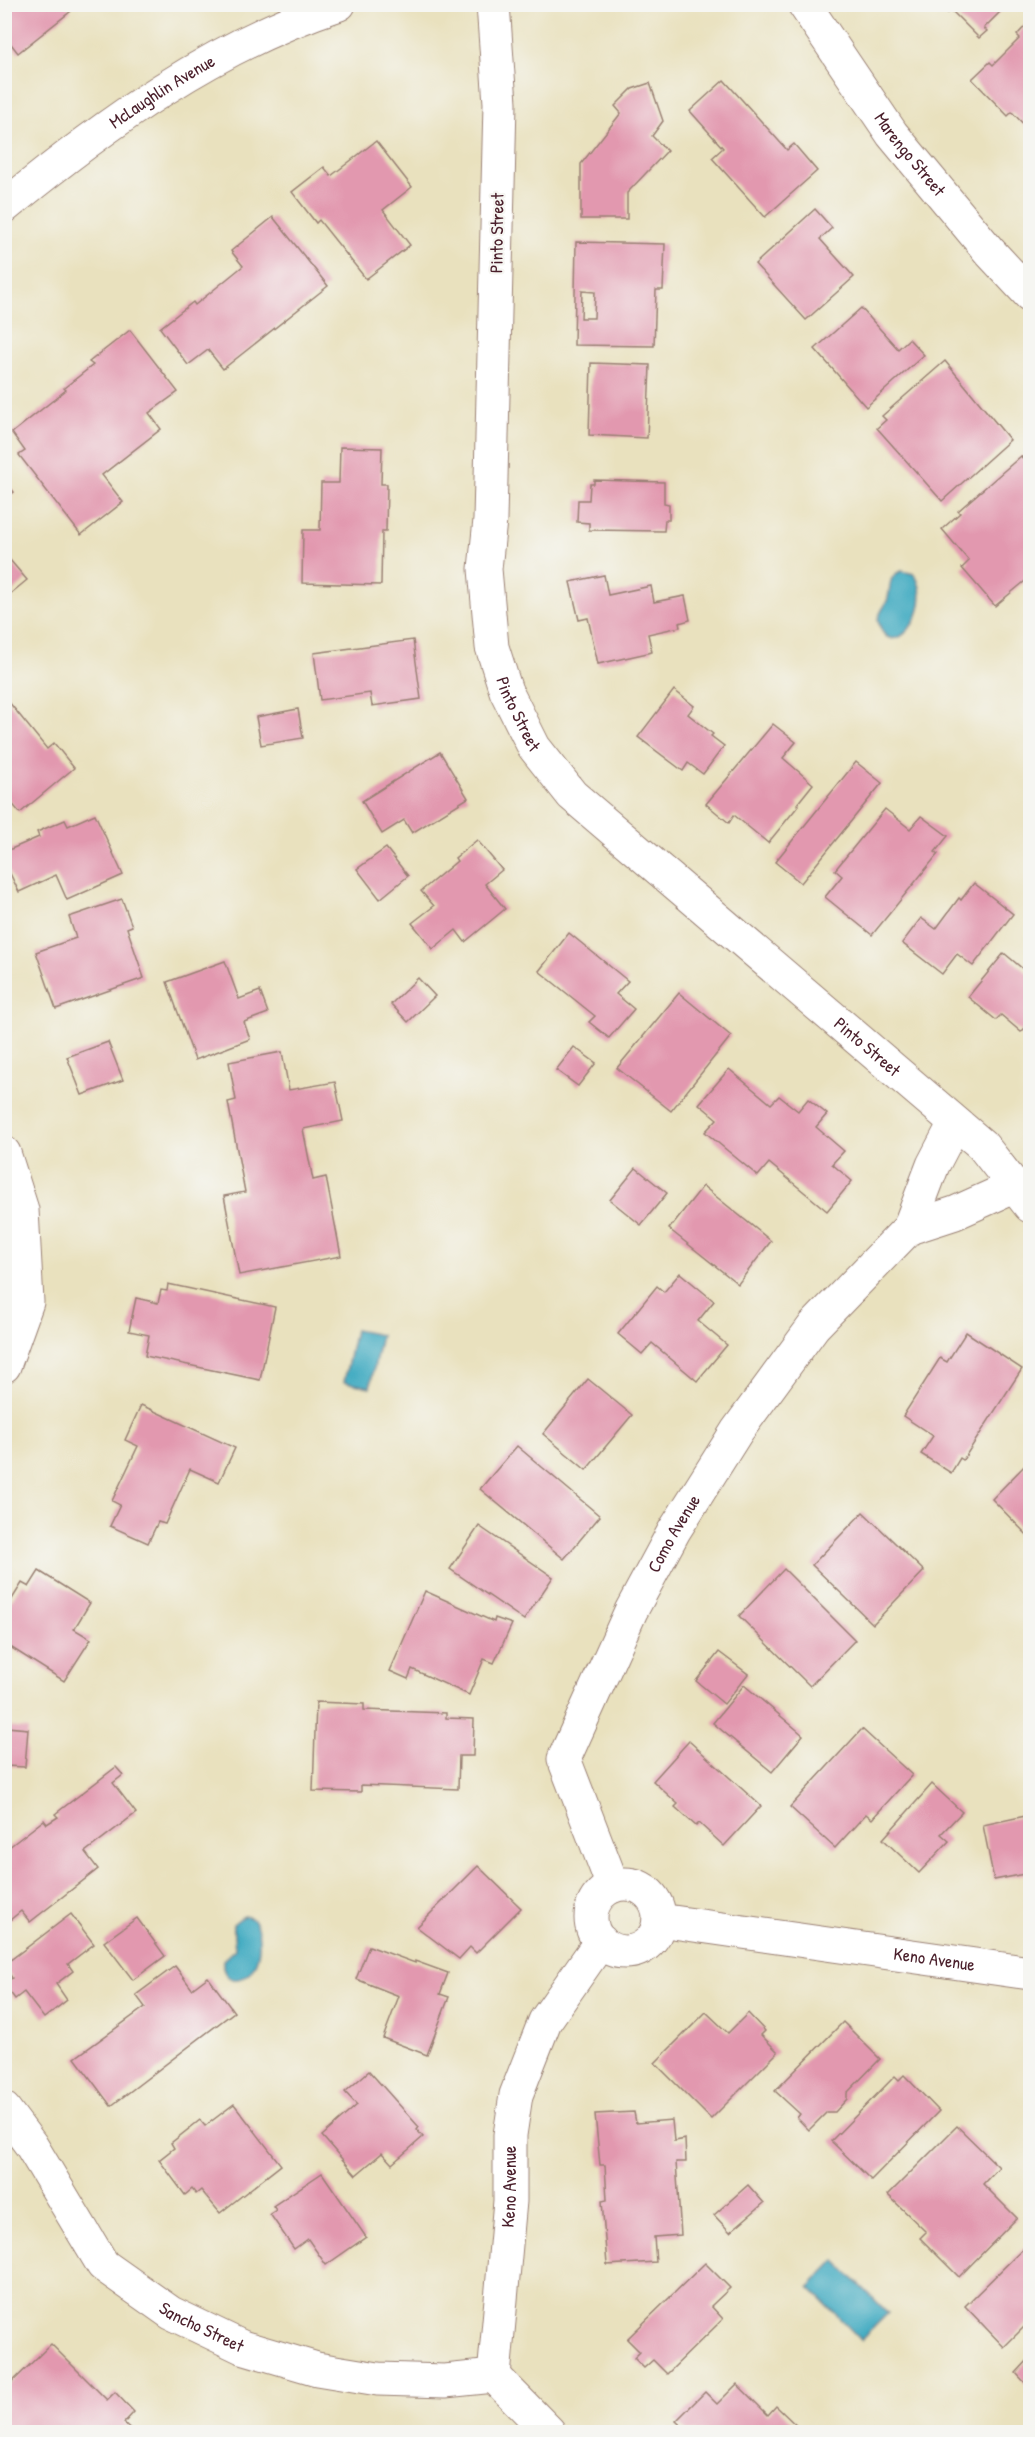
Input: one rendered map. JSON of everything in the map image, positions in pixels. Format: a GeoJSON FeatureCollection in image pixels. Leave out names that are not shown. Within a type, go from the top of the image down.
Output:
{"type":"FeatureCollection","features":[{"type":"Feature","properties":{"kind":"street","name":"McLaughlin Avenue"},"geometry":{"type":"LineString","coordinates":[[4,207],[117,121],[194,70],[262,34],[339,4]]}},
{"type":"Feature","properties":{"kind":"street","name":"Pinto Street"},"geometry":{"type":"LineString","coordinates":[[493,4],[500,103],[490,520],[485,569],[492,647],[506,691],[534,747],[572,795],[982,1145],[1023,1196]]}},
{"type":"Feature","properties":{"kind":"street","name":"Marengo Street"},"geometry":{"type":"LineString","coordinates":[[804,4],[892,134],[989,251],[1030,295]]}},
{"type":"Feature","properties":{"kind":"street","name":"Como Avenue"},"geometry":{"type":"LineString","coordinates":[[613,1886],[564,1759],[621,1632],[674,1532],[737,1431],[814,1326],[909,1228],[933,1165],[955,1123]]}},
{"type":"Feature","properties":{"kind":"street"},"geometry":{"type":"LineString","coordinates":[[4,1153],[22,1210],[27,1302],[4,1366]]}},
{"type":"Feature","properties":{"kind":"street","name":"Como Avenue"},"geometry":{"type":"LineString","coordinates":[[909,1228],[955,1213],[1023,1196]]}},
{"type":"Feature","properties":{"kind":"street"},"geometry":{"type":"LineString","coordinates":[[630,1884],[642,1887],[651,1895],[658,1909],[659,1920],[657,1932],[650,1941],[640,1948],[622,1952],[610,1948],[601,1941],[594,1931],[591,1920],[593,1908],[599,1897],[613,1886],[630,1884]]}},
{"type":"Feature","properties":{"kind":"street","name":"Keno Avenue"},"geometry":{"type":"LineString","coordinates":[[659,1920],[1030,1973]]}},
{"type":"Feature","properties":{"kind":"street","name":"Keno Avenue"},"geometry":{"type":"LineString","coordinates":[[494,2376],[510,2201],[510,2135],[516,2095],[545,2021],[601,1941]]}},
{"type":"Feature","properties":{"kind":"street","name":"Sancho Street"},"geometry":{"type":"LineString","coordinates":[[4,2109],[31,2145],[103,2265],[171,2313],[242,2347],[317,2369],[378,2379],[445,2381],[494,2376]]}},
{"type":"Feature","properties":{"kind":"street"},"geometry":{"type":"LineString","coordinates":[[494,2376],[549,2433]]}},
{"type":"Feature","properties":{"kind":"water"},"geometry":{"type":"Polygon","coordinates":[[[902,571],[914,574],[920,588],[920,603],[909,629],[900,636],[891,638],[883,633],[878,619],[887,601],[892,579],[902,571]]]}},
{"type":"Feature","properties":{"kind":"water"},"geometry":{"type":"Polygon","coordinates":[[[355,1330],[381,1335],[370,1387],[344,1382],[355,1330]]]}},
{"type":"Feature","properties":{"kind":"water"},"geometry":{"type":"Polygon","coordinates":[[[243,1916],[253,1920],[256,1925],[259,1948],[256,1962],[250,1972],[235,1979],[228,1977],[224,1971],[223,1960],[235,1949],[233,1924],[243,1916]]]}},
{"type":"Feature","properties":{"kind":"water"},"geometry":{"type":"Polygon","coordinates":[[[835,2260],[888,2313],[861,2340],[809,2287],[835,2260]]]}},
{"type":"Feature","properties":{"kind":"building"},"geometry":{"type":"Polygon","coordinates":[[[4,4],[66,4],[71,11],[18,53],[4,35],[4,4]]]}},
{"type":"Feature","properties":{"kind":"building"},"geometry":{"type":"Polygon","coordinates":[[[939,4],[1008,4],[984,28],[987,31],[979,38],[951,10],[948,13],[939,4]]]}},
{"type":"Feature","properties":{"kind":"building"},"geometry":{"type":"Polygon","coordinates":[[[1030,21],[1030,131],[1012,112],[1008,116],[972,79],[990,62],[993,65],[1020,38],[1017,35],[1030,21]]]}},
{"type":"Feature","properties":{"kind":"building"},"geometry":{"type":"Polygon","coordinates":[[[724,80],[787,150],[794,144],[817,171],[765,217],[712,158],[723,148],[690,111],[724,80]]]}},
{"type":"Feature","properties":{"kind":"building"},"geometry":{"type":"Polygon","coordinates":[[[650,83],[663,121],[652,136],[667,151],[627,193],[627,219],[581,219],[581,164],[621,113],[615,106],[632,89],[650,83]]]}},
{"type":"Feature","properties":{"kind":"building"},"geometry":{"type":"Polygon","coordinates":[[[376,141],[412,187],[383,210],[410,245],[366,279],[319,220],[316,223],[292,192],[324,167],[331,176],[376,141]]]}},
{"type":"Feature","properties":{"kind":"building"},"geometry":{"type":"Polygon","coordinates":[[[815,209],[832,228],[820,239],[854,277],[806,320],[755,264],[815,209]]]}},
{"type":"Feature","properties":{"kind":"building"},"geometry":{"type":"Polygon","coordinates":[[[273,217],[328,286],[223,369],[208,350],[188,365],[160,328],[193,302],[195,305],[243,266],[231,251],[273,217]]]}},
{"type":"Feature","properties":{"kind":"building"},"geometry":{"type":"Polygon","coordinates":[[[576,242],[665,244],[663,290],[656,290],[654,346],[574,345],[576,242]],[[582,291],[581,318],[594,318],[595,292],[582,291]]]}},
{"type":"Feature","properties":{"kind":"building"},"geometry":{"type":"Polygon","coordinates":[[[861,308],[898,349],[909,339],[924,355],[866,407],[815,349],[861,308]]]}},
{"type":"Feature","properties":{"kind":"building"},"geometry":{"type":"Polygon","coordinates":[[[130,330],[178,392],[149,413],[161,429],[102,475],[123,502],[81,535],[19,455],[25,451],[12,433],[66,390],[64,388],[93,365],[89,362],[130,330]]]}},
{"type":"Feature","properties":{"kind":"building"},"geometry":{"type":"Polygon","coordinates":[[[945,361],[1010,440],[942,501],[877,428],[886,420],[882,416],[945,361]]]}},
{"type":"Feature","properties":{"kind":"building"},"geometry":{"type":"Polygon","coordinates":[[[591,363],[650,365],[647,438],[589,435],[591,363]]]}},
{"type":"Feature","properties":{"kind":"building"},"geometry":{"type":"Polygon","coordinates":[[[340,447],[382,448],[381,484],[387,484],[386,531],[382,531],[381,585],[302,583],[303,530],[320,530],[321,483],[339,483],[340,447]]]}},
{"type":"Feature","properties":{"kind":"building"},"geometry":{"type":"Polygon","coordinates":[[[1021,456],[1030,468],[1030,577],[995,606],[962,568],[969,561],[942,529],[960,513],[958,511],[1021,456]]]}},
{"type":"Feature","properties":{"kind":"building"},"geometry":{"type":"Polygon","coordinates":[[[4,480],[14,492],[4,499],[4,480]]]}},
{"type":"Feature","properties":{"kind":"building"},"geometry":{"type":"Polygon","coordinates":[[[594,480],[664,482],[664,503],[669,504],[669,520],[665,520],[664,531],[589,530],[589,523],[577,522],[578,500],[589,500],[590,484],[594,484],[594,480]]]}},
{"type":"Feature","properties":{"kind":"building"},"geometry":{"type":"Polygon","coordinates":[[[4,553],[27,580],[4,599],[4,553]]]}},
{"type":"Feature","properties":{"kind":"building"},"geometry":{"type":"Polygon","coordinates":[[[604,575],[608,595],[651,586],[654,602],[685,596],[690,620],[679,623],[680,627],[648,634],[652,652],[598,664],[588,618],[579,620],[570,582],[604,575]]]}},
{"type":"Feature","properties":{"kind":"building"},"geometry":{"type":"Polygon","coordinates":[[[413,640],[421,699],[372,706],[370,693],[320,700],[314,653],[413,640]]]}},
{"type":"Feature","properties":{"kind":"building"},"geometry":{"type":"Polygon","coordinates":[[[674,690],[694,706],[688,714],[724,746],[703,774],[688,763],[683,771],[638,737],[674,690]]]}},
{"type":"Feature","properties":{"kind":"building"},"geometry":{"type":"Polygon","coordinates":[[[4,696],[47,749],[54,743],[74,768],[20,813],[4,794],[4,696]]]}},
{"type":"Feature","properties":{"kind":"building"},"geometry":{"type":"Polygon","coordinates":[[[298,709],[303,738],[261,745],[256,717],[298,709]]]}},
{"type":"Feature","properties":{"kind":"building"},"geometry":{"type":"Polygon","coordinates":[[[773,724],[796,742],[783,758],[813,784],[768,843],[734,815],[729,823],[706,804],[773,724]]]}},
{"type":"Feature","properties":{"kind":"building"},"geometry":{"type":"Polygon","coordinates":[[[440,752],[468,798],[412,833],[404,820],[382,834],[362,801],[440,752]]]}},
{"type":"Feature","properties":{"kind":"building"},"geometry":{"type":"Polygon","coordinates":[[[856,762],[882,783],[801,883],[775,862],[856,762]]]}},
{"type":"Feature","properties":{"kind":"building"},"geometry":{"type":"Polygon","coordinates":[[[885,809],[910,829],[921,816],[948,836],[935,852],[938,854],[872,935],[825,897],[842,876],[835,870],[885,809]]]}},
{"type":"Feature","properties":{"kind":"building"},"geometry":{"type":"Polygon","coordinates":[[[95,814],[123,875],[67,900],[56,875],[19,892],[4,861],[4,852],[39,837],[37,832],[65,820],[68,826],[95,814]]]}},
{"type":"Feature","properties":{"kind":"building"},"geometry":{"type":"Polygon","coordinates":[[[477,840],[502,870],[485,884],[505,909],[465,942],[456,930],[433,949],[412,923],[434,906],[421,891],[457,861],[455,858],[477,840]]]}},
{"type":"Feature","properties":{"kind":"building"},"geometry":{"type":"Polygon","coordinates":[[[386,848],[408,876],[380,899],[357,869],[386,848]]]}},
{"type":"Feature","properties":{"kind":"building"},"geometry":{"type":"Polygon","coordinates":[[[974,883],[1013,914],[973,966],[957,954],[942,974],[902,943],[921,918],[936,929],[959,898],[961,900],[974,883]]]}},
{"type":"Feature","properties":{"kind":"building"},"geometry":{"type":"Polygon","coordinates":[[[122,899],[132,926],[127,928],[144,978],[56,1009],[36,952],[76,938],[69,917],[122,899]]]}},
{"type":"Feature","properties":{"kind":"building"},"geometry":{"type":"Polygon","coordinates":[[[569,933],[628,981],[616,994],[634,1009],[609,1038],[589,1022],[595,1016],[539,971],[569,933]]]}},
{"type":"Feature","properties":{"kind":"building"},"geometry":{"type":"Polygon","coordinates":[[[1004,953],[1030,975],[1030,1030],[1026,1027],[1021,1032],[1001,1015],[996,1020],[968,997],[1004,953]]]}},
{"type":"Feature","properties":{"kind":"building"},"geometry":{"type":"Polygon","coordinates":[[[225,961],[239,999],[260,991],[268,1013],[244,1022],[250,1039],[195,1060],[167,982],[225,961]]]}},
{"type":"Feature","properties":{"kind":"building"},"geometry":{"type":"Polygon","coordinates":[[[418,978],[435,996],[408,1022],[391,1004],[418,978]]]}},
{"type":"Feature","properties":{"kind":"building"},"geometry":{"type":"Polygon","coordinates":[[[679,993],[731,1036],[671,1111],[617,1068],[679,993]]]}},
{"type":"Feature","properties":{"kind":"building"},"geometry":{"type":"Polygon","coordinates":[[[108,1042],[123,1080],[82,1095],[67,1057],[108,1042]]]}},
{"type":"Feature","properties":{"kind":"building"},"geometry":{"type":"Polygon","coordinates":[[[574,1047],[596,1063],[578,1086],[556,1070],[574,1047]]]}},
{"type":"Feature","properties":{"kind":"building"},"geometry":{"type":"Polygon","coordinates":[[[282,1052],[289,1090],[335,1082],[343,1121],[303,1129],[313,1180],[326,1177],[341,1256],[239,1275],[224,1196],[245,1192],[228,1102],[236,1100],[229,1062],[282,1052]]]}},
{"type":"Feature","properties":{"kind":"building"},"geometry":{"type":"Polygon","coordinates":[[[729,1069],[771,1104],[779,1096],[798,1111],[808,1099],[827,1114],[816,1127],[844,1151],[832,1164],[852,1181],[827,1211],[769,1163],[758,1176],[705,1132],[717,1119],[699,1104],[729,1069]]]}},
{"type":"Feature","properties":{"kind":"building"},"geometry":{"type":"Polygon","coordinates":[[[636,1168],[667,1193],[641,1225],[610,1200],[636,1168]]]}},
{"type":"Feature","properties":{"kind":"building"},"geometry":{"type":"Polygon","coordinates":[[[703,1186],[771,1241],[738,1284],[669,1229],[703,1186]]]}},
{"type":"Feature","properties":{"kind":"building"},"geometry":{"type":"Polygon","coordinates":[[[680,1273],[714,1301],[698,1321],[727,1345],[697,1381],[652,1343],[642,1354],[618,1334],[657,1286],[664,1292],[680,1273]]]}},
{"type":"Feature","properties":{"kind":"building"},"geometry":{"type":"Polygon","coordinates":[[[168,1284],[275,1307],[260,1380],[145,1356],[149,1335],[129,1331],[136,1298],[158,1303],[161,1290],[167,1291],[168,1284]]]}},
{"type":"Feature","properties":{"kind":"building"},"geometry":{"type":"Polygon","coordinates":[[[966,1332],[1022,1369],[963,1460],[960,1458],[951,1473],[921,1454],[933,1436],[903,1416],[940,1358],[947,1362],[966,1332]]]}},
{"type":"Feature","properties":{"kind":"building"},"geometry":{"type":"Polygon","coordinates":[[[588,1379],[632,1415],[586,1470],[543,1434],[588,1379]]]}},
{"type":"Feature","properties":{"kind":"building"},"geometry":{"type":"Polygon","coordinates":[[[141,1405],[235,1448],[219,1482],[190,1469],[165,1524],[158,1522],[148,1543],[110,1526],[120,1505],[112,1501],[138,1446],[125,1440],[141,1405]]]}},
{"type":"Feature","properties":{"kind":"building"},"geometry":{"type":"Polygon","coordinates":[[[517,1446],[600,1516],[564,1559],[480,1489],[517,1446]]]}},
{"type":"Feature","properties":{"kind":"building"},"geometry":{"type":"Polygon","coordinates":[[[1030,1460],[1030,1538],[992,1499],[1030,1460]]]}},
{"type":"Feature","properties":{"kind":"building"},"geometry":{"type":"Polygon","coordinates":[[[863,1512],[924,1571],[873,1624],[812,1565],[863,1512]]]}},
{"type":"Feature","properties":{"kind":"building"},"geometry":{"type":"Polygon","coordinates":[[[479,1526],[553,1577],[524,1620],[450,1569],[479,1526]]]}},
{"type":"Feature","properties":{"kind":"building"},"geometry":{"type":"Polygon","coordinates":[[[784,1569],[855,1640],[810,1686],[739,1616],[784,1569]]]}},
{"type":"Feature","properties":{"kind":"building"},"geometry":{"type":"Polygon","coordinates":[[[39,1571],[90,1603],[74,1629],[91,1639],[64,1681],[4,1643],[4,1612],[22,1583],[29,1587],[39,1571]]]}},
{"type":"Feature","properties":{"kind":"building"},"geometry":{"type":"Polygon","coordinates":[[[425,1591],[494,1622],[495,1618],[512,1624],[494,1663],[484,1659],[469,1695],[412,1669],[408,1679],[390,1671],[425,1591]]]}},
{"type":"Feature","properties":{"kind":"building"},"geometry":{"type":"Polygon","coordinates":[[[719,1652],[748,1674],[724,1704],[696,1681],[719,1652]]]}},
{"type":"Feature","properties":{"kind":"building"},"geometry":{"type":"Polygon","coordinates":[[[744,1685],[803,1735],[772,1772],[713,1723],[744,1685]]]}},
{"type":"Feature","properties":{"kind":"building"},"geometry":{"type":"Polygon","coordinates":[[[316,1702],[364,1704],[364,1710],[446,1713],[446,1718],[474,1719],[473,1756],[459,1756],[458,1789],[361,1785],[361,1792],[313,1791],[316,1702]]]}},
{"type":"Feature","properties":{"kind":"building"},"geometry":{"type":"Polygon","coordinates":[[[5,1721],[8,1722],[7,1727],[28,1729],[25,1767],[5,1766],[5,1721]]]}},
{"type":"Feature","properties":{"kind":"building"},"geometry":{"type":"Polygon","coordinates":[[[862,1729],[912,1775],[872,1819],[866,1814],[835,1848],[790,1807],[862,1729]]]}},
{"type":"Feature","properties":{"kind":"building"},"geometry":{"type":"Polygon","coordinates":[[[689,1741],[761,1806],[724,1846],[699,1823],[696,1826],[675,1807],[678,1804],[653,1781],[689,1741]]]}},
{"type":"Feature","properties":{"kind":"building"},"geometry":{"type":"Polygon","coordinates":[[[116,1767],[123,1775],[113,1783],[136,1813],[85,1852],[98,1869],[30,1922],[21,1911],[4,1925],[4,1851],[44,1820],[47,1824],[58,1817],[55,1814],[116,1767]]]}},
{"type":"Feature","properties":{"kind":"building"},"geometry":{"type":"Polygon","coordinates":[[[932,1784],[962,1812],[941,1834],[949,1841],[919,1873],[883,1839],[932,1784]]]}},
{"type":"Feature","properties":{"kind":"building"},"geometry":{"type":"Polygon","coordinates":[[[1030,1815],[1030,1873],[994,1880],[983,1825],[1030,1815]]]}},
{"type":"Feature","properties":{"kind":"building"},"geometry":{"type":"Polygon","coordinates":[[[478,1866],[521,1908],[476,1953],[470,1947],[459,1959],[417,1927],[478,1866]]]}},
{"type":"Feature","properties":{"kind":"building"},"geometry":{"type":"Polygon","coordinates":[[[71,1914],[94,1944],[68,1964],[73,1971],[56,1984],[67,2000],[44,2018],[24,1992],[15,1999],[4,1984],[12,1978],[4,1965],[71,1914]]]}},
{"type":"Feature","properties":{"kind":"building"},"geometry":{"type":"Polygon","coordinates":[[[137,1918],[165,1956],[133,1980],[104,1942],[137,1918]]]}},
{"type":"Feature","properties":{"kind":"building"},"geometry":{"type":"Polygon","coordinates":[[[369,1946],[448,1973],[440,1994],[449,1997],[427,2055],[383,2038],[399,1996],[356,1979],[369,1946]]]}},
{"type":"Feature","properties":{"kind":"building"},"geometry":{"type":"Polygon","coordinates":[[[175,1966],[192,1989],[208,1977],[234,2012],[111,2106],[75,2058],[145,2007],[136,1995],[175,1966]]]}},
{"type":"Feature","properties":{"kind":"building"},"geometry":{"type":"Polygon","coordinates":[[[706,2012],[728,2033],[748,2013],[765,2031],[761,2035],[778,2052],[711,2119],[655,2063],[706,2012]]]}},
{"type":"Feature","properties":{"kind":"building"},"geometry":{"type":"Polygon","coordinates":[[[843,2022],[880,2059],[847,2093],[847,2099],[835,2112],[827,2112],[809,2130],[797,2118],[800,2114],[775,2091],[843,2022]]]}},
{"type":"Feature","properties":{"kind":"building"},"geometry":{"type":"Polygon","coordinates":[[[369,2071],[419,2127],[417,2130],[423,2137],[392,2164],[382,2153],[356,2175],[322,2136],[357,2105],[345,2092],[369,2071]]]}},
{"type":"Feature","properties":{"kind":"building"},"geometry":{"type":"Polygon","coordinates":[[[904,2075],[939,2111],[871,2180],[831,2141],[895,2076],[899,2080],[904,2075]]]}},
{"type":"Feature","properties":{"kind":"building"},"geometry":{"type":"Polygon","coordinates":[[[234,2104],[281,2165],[220,2213],[201,2190],[196,2194],[192,2189],[185,2195],[159,2160],[174,2148],[171,2143],[200,2120],[205,2126],[234,2104]]]}},
{"type":"Feature","properties":{"kind":"building"},"geometry":{"type":"Polygon","coordinates":[[[634,2112],[636,2123],[672,2120],[674,2141],[685,2139],[686,2162],[676,2162],[681,2235],[654,2237],[656,2262],[607,2265],[602,2201],[607,2200],[605,2165],[600,2165],[595,2114],[634,2112]]]}},
{"type":"Feature","properties":{"kind":"building"},"geometry":{"type":"Polygon","coordinates":[[[957,2126],[999,2167],[983,2184],[1017,2218],[959,2277],[920,2238],[926,2232],[888,2195],[957,2126]]]}},
{"type":"Feature","properties":{"kind":"building"},"geometry":{"type":"Polygon","coordinates":[[[322,2173],[366,2237],[326,2265],[308,2239],[294,2249],[270,2214],[276,2210],[273,2206],[322,2173]]]}},
{"type":"Feature","properties":{"kind":"building"},"geometry":{"type":"Polygon","coordinates":[[[748,2185],[764,2203],[730,2232],[714,2215],[748,2185]]]}},
{"type":"Feature","properties":{"kind":"building"},"geometry":{"type":"Polygon","coordinates":[[[1030,2242],[1030,2321],[1004,2347],[965,2306],[1030,2242]]]}},
{"type":"Feature","properties":{"kind":"building"},"geometry":{"type":"Polygon","coordinates":[[[705,2263],[730,2288],[711,2306],[723,2319],[667,2374],[653,2360],[644,2368],[634,2358],[640,2352],[627,2339],[705,2263]]]}},
{"type":"Feature","properties":{"kind":"building"},"geometry":{"type":"Polygon","coordinates":[[[51,2344],[107,2400],[115,2392],[134,2412],[124,2423],[134,2432],[4,2432],[4,2390],[51,2344]]]}},
{"type":"Feature","properties":{"kind":"building"},"geometry":{"type":"Polygon","coordinates":[[[1030,2358],[1030,2388],[1016,2373],[1030,2358]]]}},
{"type":"Feature","properties":{"kind":"building"},"geometry":{"type":"Polygon","coordinates":[[[737,2384],[768,2415],[776,2406],[803,2432],[688,2432],[676,2421],[705,2392],[717,2404],[737,2384]]]}}]}
